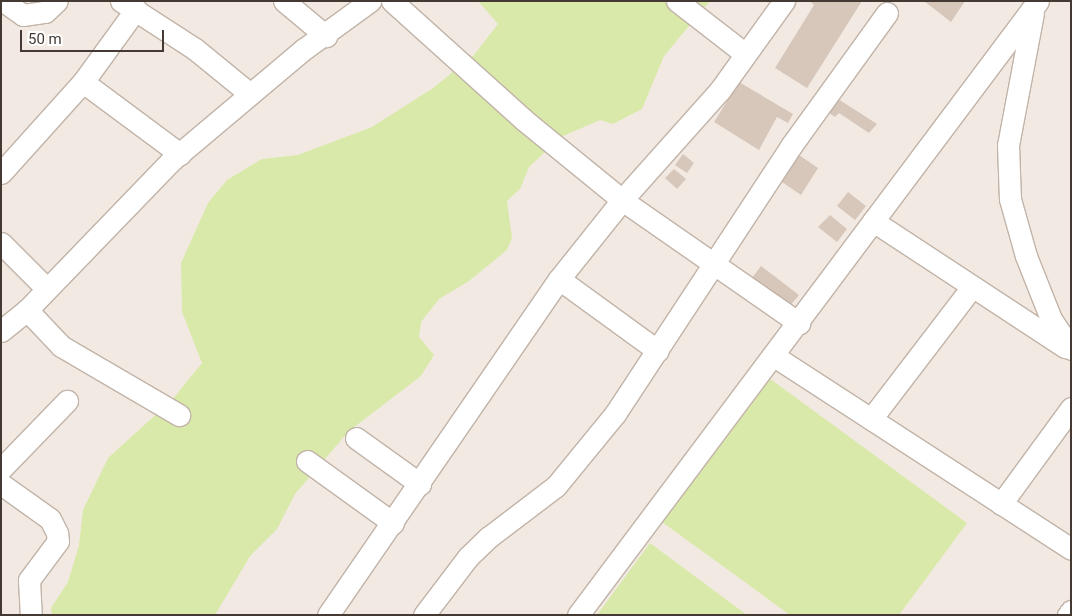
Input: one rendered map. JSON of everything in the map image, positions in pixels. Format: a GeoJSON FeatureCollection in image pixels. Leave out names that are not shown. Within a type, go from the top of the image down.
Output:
{"type":"FeatureCollection","features":[{"type":"Feature","properties":{"kind":"street"},"geometry":{"type":"LineString","coordinates":[[3,1],[24,15],[45,12],[56,1]]}},
{"type":"Feature","properties":{"kind":"street"},"geometry":{"type":"LineString","coordinates":[[284,1],[326,36]]}},
{"type":"Feature","properties":{"kind":"street"},"geometry":{"type":"LineString","coordinates":[[1,331],[27,310],[46,288],[180,154],[304,49],[326,36],[370,1]]}},
{"type":"Feature","properties":{"kind":"street"},"geometry":{"type":"LineString","coordinates":[[392,1],[524,120],[622,200],[799,323]]}},
{"type":"Feature","properties":{"kind":"street"},"geometry":{"type":"LineString","coordinates":[[677,1],[744,52]]}},
{"type":"Feature","properties":{"kind":"street"},"geometry":{"type":"LineString","coordinates":[[328,615],[420,484],[559,279],[622,200],[720,90],[744,52],[784,1]]}},
{"type":"Feature","properties":{"kind":"street"},"geometry":{"type":"LineString","coordinates":[[578,615],[799,323],[1037,3]]}},
{"type":"Feature","properties":{"kind":"street"},"geometry":{"type":"LineString","coordinates":[[1037,3],[1008,146],[1010,199],[1026,256],[1051,319],[1071,350]]}},
{"type":"Feature","properties":{"kind":"street"},"geometry":{"type":"LineString","coordinates":[[1,173],[83,82],[129,5],[195,49],[250,94]]}},
{"type":"Feature","properties":{"kind":"street"},"geometry":{"type":"LineString","coordinates":[[424,615],[468,557],[489,537],[556,486],[616,414],[715,266],[791,146],[887,13]]}},
{"type":"Feature","properties":{"kind":"street"},"geometry":{"type":"LineString","coordinates":[[83,82],[180,154]]}},
{"type":"Feature","properties":{"kind":"street"},"geometry":{"type":"LineString","coordinates":[[873,221],[1071,350]]}},
{"type":"Feature","properties":{"kind":"street"},"geometry":{"type":"LineString","coordinates":[[1,243],[46,288]]}},
{"type":"Feature","properties":{"kind":"street"},"geometry":{"type":"LineString","coordinates":[[559,279],[658,351]]}},
{"type":"Feature","properties":{"kind":"street"},"geometry":{"type":"LineString","coordinates":[[872,419],[972,286]]}},
{"type":"Feature","properties":{"kind":"street"},"geometry":{"type":"LineString","coordinates":[[27,310],[61,346],[179,415]]}},
{"type":"Feature","properties":{"kind":"street"},"geometry":{"type":"LineString","coordinates":[[774,356],[1071,549]]}},
{"type":"Feature","properties":{"kind":"street"},"geometry":{"type":"LineString","coordinates":[[1,470],[67,401]]}},
{"type":"Feature","properties":{"kind":"street"},"geometry":{"type":"LineString","coordinates":[[1001,504],[1071,408]]}},
{"type":"Feature","properties":{"kind":"street"},"geometry":{"type":"LineString","coordinates":[[356,438],[420,484]]}},
{"type":"Feature","properties":{"kind":"street"},"geometry":{"type":"LineString","coordinates":[[307,461],[393,523]]}},
{"type":"Feature","properties":{"kind":"street"},"geometry":{"type":"LineString","coordinates":[[1,484],[50,519],[57,533],[58,541],[29,580],[32,615]]}},
{"type":"Feature","properties":{"kind":"street"},"geometry":{"type":"LineString","coordinates":[[1068,615],[1071,611]]}},
{"type":"Feature","properties":{"kind":"green space"},"geometry":{"type":"Polygon","coordinates":[[[478,1],[710,1],[664,56],[642,109],[613,124],[600,120],[561,137],[529,167],[520,189],[507,201],[512,238],[507,250],[469,281],[439,299],[421,322],[419,337],[434,355],[421,376],[349,431],[295,494],[277,529],[250,556],[215,615],[52,615],[51,608],[68,582],[79,545],[83,510],[108,458],[172,400],[202,363],[182,312],[181,263],[208,203],[227,180],[262,159],[298,155],[372,127],[433,88],[474,55],[498,24],[478,1]]]}},
{"type":"Feature","properties":{"kind":"green space"},"geometry":{"type":"Polygon","coordinates":[[[769,378],[967,523],[899,615],[790,615],[662,522],[769,378]]]}},
{"type":"Feature","properties":{"kind":"green space"},"geometry":{"type":"Polygon","coordinates":[[[650,543],[747,615],[597,615],[650,543]]]}},
{"type":"Feature","properties":{"kind":"building"},"geometry":{"type":"Polygon","coordinates":[[[810,1],[862,1],[807,88],[775,68],[814,5],[810,1]]]}},
{"type":"Feature","properties":{"kind":"building"},"geometry":{"type":"Polygon","coordinates":[[[924,1],[965,1],[951,22],[924,1]]]}},
{"type":"Feature","properties":{"kind":"building"},"geometry":{"type":"Polygon","coordinates":[[[739,82],[793,114],[788,123],[777,117],[759,150],[714,122],[739,82]]]}},
{"type":"Feature","properties":{"kind":"building"},"geometry":{"type":"Polygon","coordinates":[[[835,97],[877,124],[869,133],[839,113],[835,117],[826,111],[835,97]]]}},
{"type":"Feature","properties":{"kind":"building"},"geometry":{"type":"Polygon","coordinates":[[[683,154],[694,163],[687,173],[675,165],[683,154]]]}},
{"type":"Feature","properties":{"kind":"building"},"geometry":{"type":"Polygon","coordinates":[[[799,155],[818,168],[801,195],[782,182],[799,155]]]}},
{"type":"Feature","properties":{"kind":"building"},"geometry":{"type":"Polygon","coordinates":[[[674,169],[686,179],[677,189],[665,178],[674,169]]]}},
{"type":"Feature","properties":{"kind":"building"},"geometry":{"type":"Polygon","coordinates":[[[848,192],[866,206],[855,220],[837,206],[848,192]]]}},
{"type":"Feature","properties":{"kind":"building"},"geometry":{"type":"Polygon","coordinates":[[[830,215],[847,229],[837,242],[818,227],[830,215]]]}},
{"type":"Feature","properties":{"kind":"building"},"geometry":{"type":"Polygon","coordinates":[[[761,266],[799,295],[790,306],[752,278],[761,266]]]}}]}
